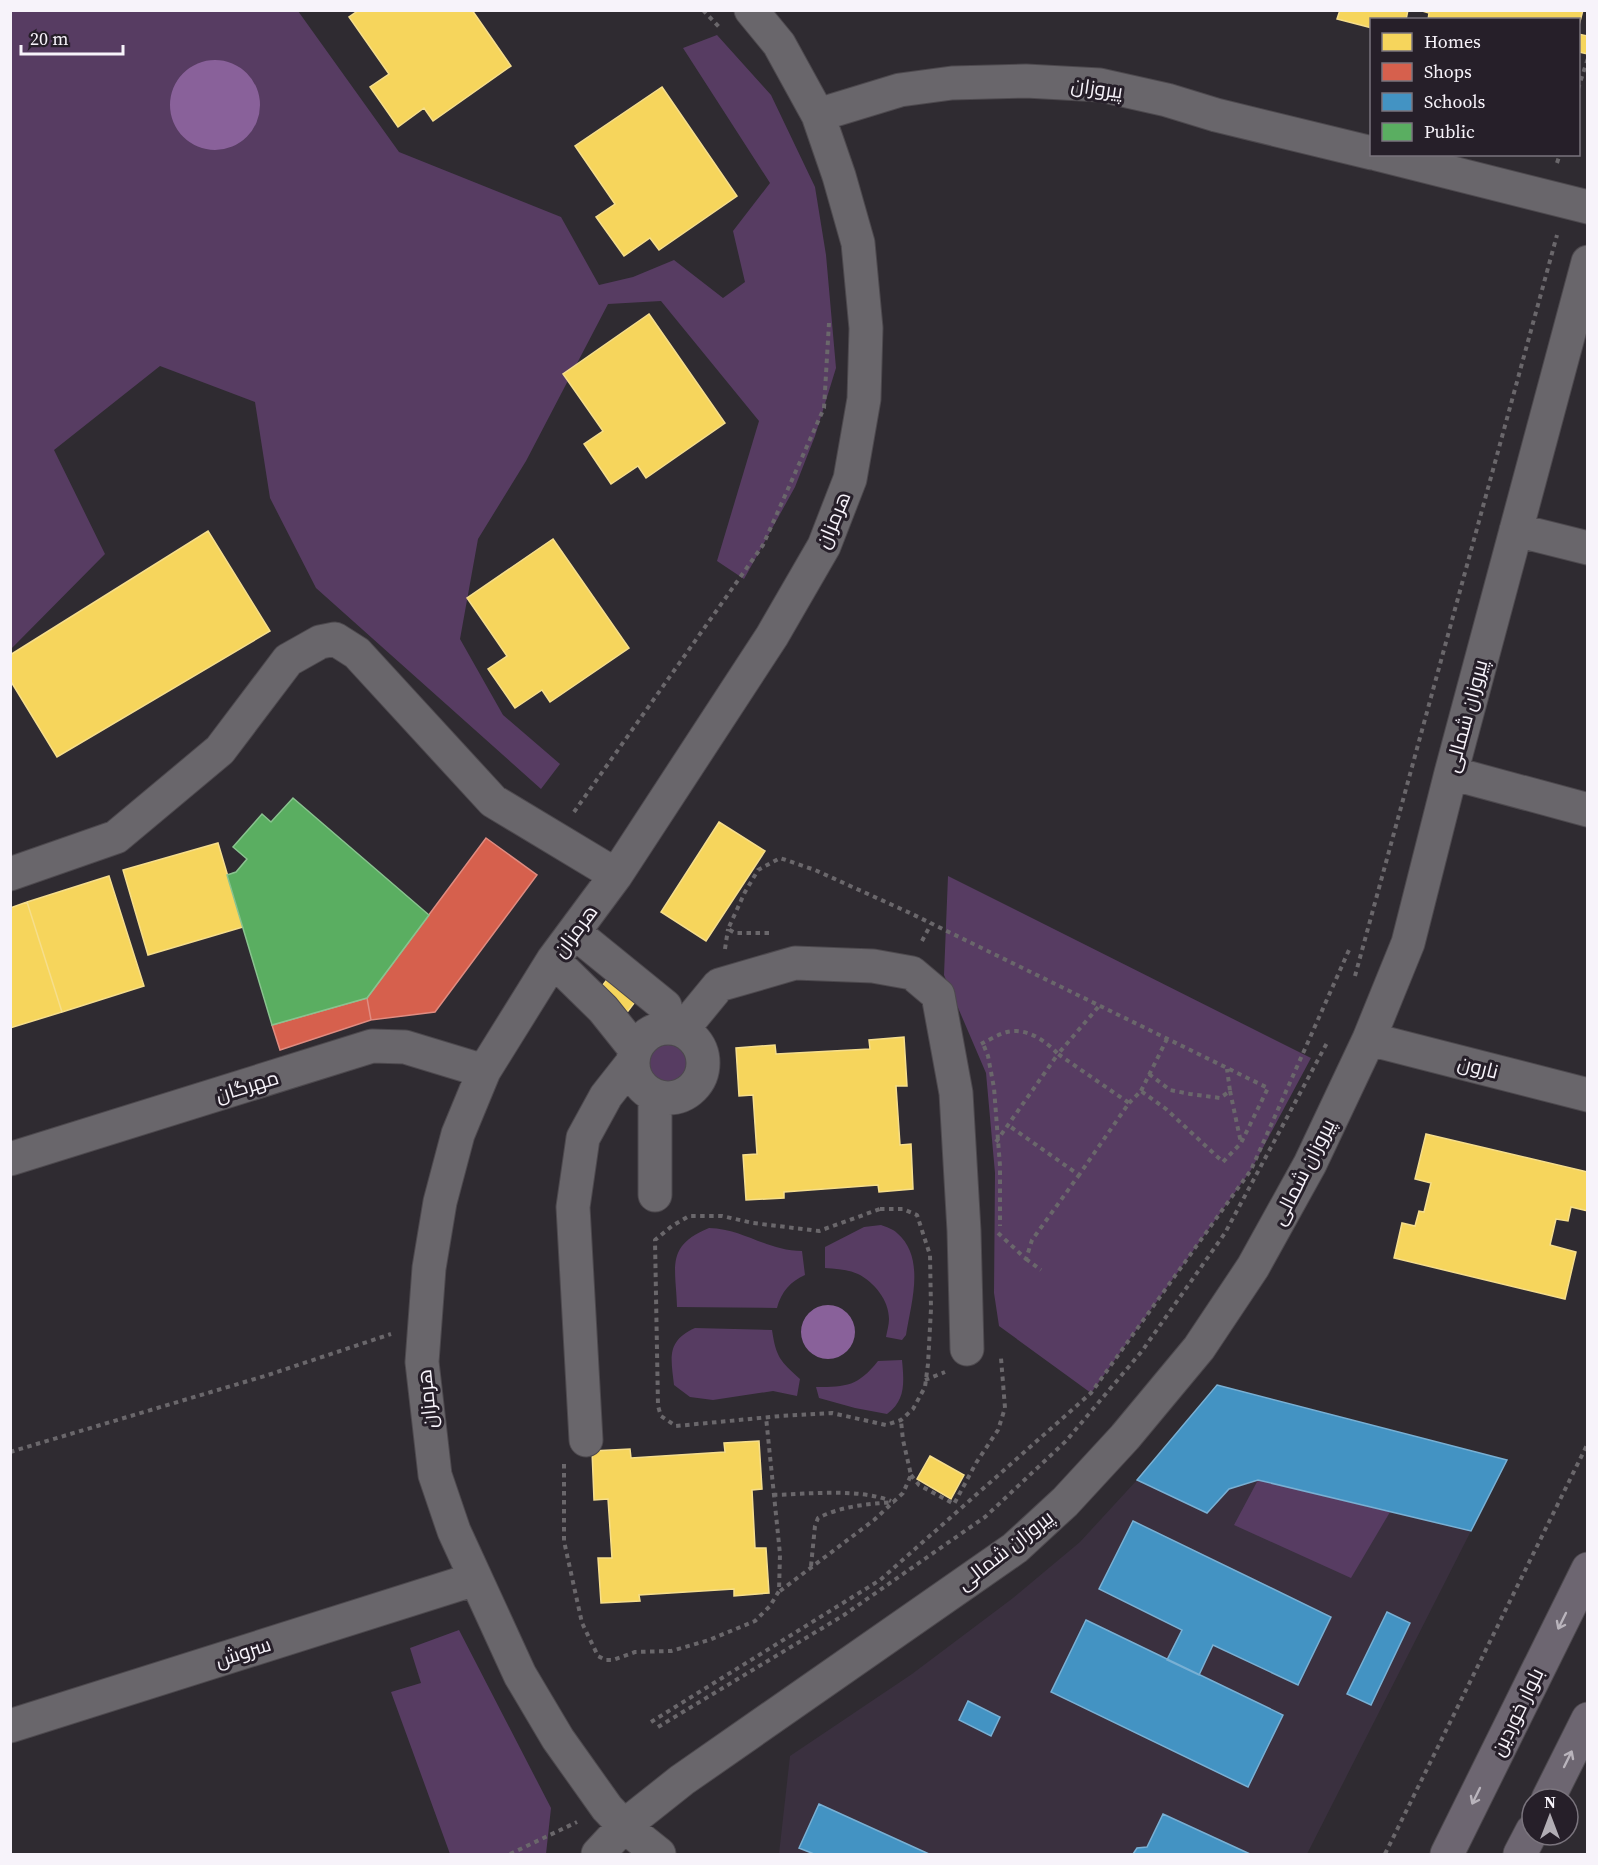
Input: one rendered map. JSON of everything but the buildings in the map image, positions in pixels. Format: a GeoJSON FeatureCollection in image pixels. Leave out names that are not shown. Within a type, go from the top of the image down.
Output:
{"type":"FeatureCollection","features":[{"type":"Feature","properties":{"kind":"main road","name":"بلوار خوردین"},"geometry":{"type":"LineString","coordinates":[[1447,1854],[1587,1569]]}},
{"type":"Feature","properties":{"kind":"main road"},"geometry":{"type":"LineString","coordinates":[[1554,1787],[1587,1719]]}},
{"type":"Feature","properties":{"kind":"street","name":"هرمزان"},"geometry":{"type":"LineString","coordinates":[[659,1854],[615,1817],[558,1739],[520,1675],[453,1531],[435,1475],[422,1362],[429,1268],[440,1202],[458,1134],[484,1071],[553,960],[616,875],[772,636],[824,546],[850,479],[864,399],[865,318],[858,243],[840,177],[818,115],[779,44],[751,10]]}},
{"type":"Feature","properties":{"kind":"street","name":"پیروزان"},"geometry":{"type":"LineString","coordinates":[[818,115],[900,90],[952,83],[1026,81],[1100,85],[1370,153]]}},
{"type":"Feature","properties":{"kind":"street"},"geometry":{"type":"LineString","coordinates":[[1385,156],[1587,207]]}},
{"type":"Feature","properties":{"kind":"street","name":"پیروزان شمالی"},"geometry":{"type":"LineString","coordinates":[[598,1854],[615,1817],[690,1774],[1015,1548],[1065,1503],[1125,1437],[1199,1348],[1253,1267],[1310,1164],[1369,1039],[1408,943],[1450,772],[1587,262]]}},
{"type":"Feature","properties":{"kind":"street"},"geometry":{"type":"LineString","coordinates":[[1516,530],[1587,548]]}},
{"type":"Feature","properties":{"kind":"street"},"geometry":{"type":"LineString","coordinates":[[10,873],[116,837],[220,750],[288,660],[320,642],[335,639],[357,653],[493,801],[616,875]]}},
{"type":"Feature","properties":{"kind":"street"},"geometry":{"type":"LineString","coordinates":[[1450,772],[1587,810]]}},
{"type":"Feature","properties":{"kind":"street"},"geometry":{"type":"LineString","coordinates":[[574,932],[665,1006],[676,1029]]}},
{"type":"Feature","properties":{"kind":"street"},"geometry":{"type":"LineString","coordinates":[[553,960],[603,1009],[634,1056],[635,1077],[643,1089],[655,1096],[668,1099],[682,1096],[693,1089],[702,1077],[705,1064],[702,1050],[694,1038],[676,1029],[655,1030],[643,1037],[634,1056],[606,1096],[583,1138],[573,1207],[586,1440]]}},
{"type":"Feature","properties":{"kind":"street"},"geometry":{"type":"LineString","coordinates":[[676,1029],[719,985],[795,963],[873,966],[912,973],[938,995],[956,1093],[964,1231],[967,1349]]}},
{"type":"Feature","properties":{"kind":"street","name":"نارون"},"geometry":{"type":"LineString","coordinates":[[1369,1039],[1587,1095]]}},
{"type":"Feature","properties":{"kind":"street","name":"مهرگان"},"geometry":{"type":"LineString","coordinates":[[10,1159],[372,1046],[405,1047],[484,1071]]}},
{"type":"Feature","properties":{"kind":"street"},"geometry":{"type":"LineString","coordinates":[[655,1096],[655,1195]]}},
{"type":"Feature","properties":{"kind":"street","name":"سروش"},"geometry":{"type":"LineString","coordinates":[[10,1726],[475,1579]]}},
{"type":"Feature","properties":{"kind":"path"},"geometry":{"type":"LineString","coordinates":[[703,10],[723,32]]}},
{"type":"Feature","properties":{"kind":"path"},"geometry":{"type":"LineString","coordinates":[[1580,82],[1587,58]]}},
{"type":"Feature","properties":{"kind":"path"},"geometry":{"type":"LineString","coordinates":[[1557,164],[1559,156]]}},
{"type":"Feature","properties":{"kind":"path","name":"پیروزان شمالی"},"geometry":{"type":"LineString","coordinates":[[1353,983],[1557,236]]}},
{"type":"Feature","properties":{"kind":"path"},"geometry":{"type":"LineString","coordinates":[[569,819],[763,545],[824,408],[830,313]]}},
{"type":"Feature","properties":{"kind":"path"},"geometry":{"type":"LineString","coordinates":[[917,949],[932,923]]}},
{"type":"Feature","properties":{"kind":"path"},"geometry":{"type":"LineString","coordinates":[[651,1722],[880,1580],[1091,1393],[1251,1170],[1349,950]]}},
{"type":"Feature","properties":{"kind":"path"},"geometry":{"type":"LineString","coordinates":[[1079,1175],[1008,1125],[1058,1054],[1100,1005]]}},
{"type":"Feature","properties":{"kind":"path"},"geometry":{"type":"LineString","coordinates":[[949,1054],[983,1043],[1008,1031],[1023,1032],[1047,1041],[1058,1054],[1129,1103]]}},
{"type":"Feature","properties":{"kind":"path","name":"پیروزان شمالی"},"geometry":{"type":"LineString","coordinates":[[658,1727],[844,1615],[985,1517],[1066,1441],[1142,1351],[1225,1233],[1331,1034]]}},
{"type":"Feature","properties":{"kind":"path"},"geometry":{"type":"LineString","coordinates":[[1026,1259],[1032,1240],[1129,1103],[1141,1091],[1167,1039]]}},
{"type":"Feature","properties":{"kind":"path"},"geometry":{"type":"LineString","coordinates":[[1227,1069],[1241,1143]]}},
{"type":"Feature","properties":{"kind":"path"},"geometry":{"type":"LineString","coordinates":[[1149,1074],[1170,1090],[1220,1098],[1230,1091]]}},
{"type":"Feature","properties":{"kind":"path"},"geometry":{"type":"LineString","coordinates":[[1141,1091],[1166,1109],[1223,1162],[1241,1143],[1268,1089]]}},
{"type":"Feature","properties":{"kind":"path"},"geometry":{"type":"LineString","coordinates":[[880,1209],[903,1209],[917,1215],[930,1255],[932,1309],[925,1387],[914,1409],[901,1420],[886,1425],[832,1413],[766,1417],[676,1426],[661,1416],[658,1406],[655,1240],[689,1215],[722,1215],[753,1223],[819,1231],[880,1209]]}},
{"type":"Feature","properties":{"kind":"path"},"geometry":{"type":"LineString","coordinates":[[1000,1234],[1041,1270]]}},
{"type":"Feature","properties":{"kind":"path"},"geometry":{"type":"LineString","coordinates":[[10,1452],[268,1376],[424,1323]]}},
{"type":"Feature","properties":{"kind":"path"},"geometry":{"type":"LineString","coordinates":[[901,1420],[911,1475],[919,1485],[954,1504],[976,1463],[998,1430],[1005,1408]]}},
{"type":"Feature","properties":{"kind":"path"},"geometry":{"type":"LineString","coordinates":[[766,1417],[780,1554],[779,1591]]}},
{"type":"Feature","properties":{"kind":"path"},"geometry":{"type":"LineString","coordinates":[[586,1440],[564,1463],[564,1541],[582,1623],[598,1656],[606,1660],[614,1660],[635,1652],[649,1650],[671,1651],[709,1640],[755,1621],[770,1606],[779,1591],[874,1520],[894,1502],[903,1493],[911,1475]]}},
{"type":"Feature","properties":{"kind":"path"},"geometry":{"type":"LineString","coordinates":[[1385,1854],[1587,1443]]}},
{"type":"Feature","properties":{"kind":"path"},"geometry":{"type":"LineString","coordinates":[[773,1495],[862,1493],[894,1502]]}},
{"type":"Feature","properties":{"kind":"path"},"geometry":{"type":"LineString","coordinates":[[811,1567],[815,1526],[818,1518],[832,1511],[866,1504],[894,1502]]}},
{"type":"Feature","properties":{"kind":"path"},"geometry":{"type":"LineString","coordinates":[[510,1854],[615,1817]]}},
{"type":"Feature","properties":{"kind":"shaded area"},"geometry":{"type":"Polygon","coordinates":[[[11,11],[298,11],[399,152],[561,217],[599,285],[633,277],[674,260],[723,298],[745,282],[733,231],[770,183],[683,48],[717,35],[771,95],[815,187],[826,255],[836,368],[815,436],[795,487],[744,579],[717,561],[759,421],[661,301],[608,304],[526,461],[478,539],[460,639],[503,715],[560,764],[541,789],[316,588],[270,498],[255,402],[160,366],[54,450],[105,554],[11,649],[11,11]]]}},
{"type":"Feature","properties":{"kind":"shaded area"},"geometry":{"type":"Polygon","coordinates":[[[215,60],[232,63],[247,73],[257,88],[260,105],[257,122],[247,137],[232,147],[215,150],[198,147],[183,137],[173,122],[170,105],[173,88],[183,73],[198,63],[215,60]]]}},
{"type":"Feature","properties":{"kind":"shaded area"},"geometry":{"type":"Polygon","coordinates":[[[948,876],[1311,1058],[1251,1170],[1091,1393],[999,1326],[994,1293],[995,1173],[986,1073],[944,975],[948,876]]]}},
{"type":"Feature","properties":{"kind":"shaded area"},"geometry":{"type":"Polygon","coordinates":[[[668,1045],[681,1051],[687,1064],[681,1077],[668,1083],[655,1077],[649,1064],[655,1051],[668,1045]]]}},
{"type":"Feature","properties":{"kind":"shaded area"},"geometry":{"type":"Polygon","coordinates":[[[881,1225],[895,1232],[906,1243],[914,1268],[911,1309],[906,1335],[902,1340],[886,1337],[889,1319],[886,1305],[870,1282],[854,1272],[825,1268],[825,1247],[864,1227],[881,1225]]]}},
{"type":"Feature","properties":{"kind":"shaded area"},"geometry":{"type":"Polygon","coordinates":[[[709,1228],[733,1232],[778,1248],[802,1251],[805,1275],[795,1280],[787,1288],[777,1308],[677,1307],[675,1269],[679,1250],[685,1242],[709,1228]]]}},
{"type":"Feature","properties":{"kind":"shaded area"},"geometry":{"type":"Polygon","coordinates":[[[828,1305],[847,1313],[855,1332],[847,1351],[828,1359],[809,1351],[801,1332],[809,1313],[828,1305]]]}},
{"type":"Feature","properties":{"kind":"shaded area"},"geometry":{"type":"Polygon","coordinates":[[[695,1328],[772,1330],[780,1358],[800,1379],[797,1396],[773,1391],[713,1400],[690,1397],[674,1385],[672,1351],[679,1339],[695,1328]]]}},
{"type":"Feature","properties":{"kind":"shaded area"},"geometry":{"type":"Polygon","coordinates":[[[902,1360],[901,1397],[887,1414],[819,1398],[816,1387],[851,1383],[864,1376],[878,1361],[902,1360]]]}},
{"type":"Feature","properties":{"kind":"shaded area"},"geometry":{"type":"Polygon","coordinates":[[[1217,1385],[1507,1460],[1307,1854],[779,1854],[790,1756],[912,1674],[1013,1598],[1080,1542],[1137,1480],[1217,1385]]]}},
{"type":"Feature","properties":{"kind":"shaded area"},"geometry":{"type":"Polygon","coordinates":[[[1258,1480],[1390,1512],[1351,1578],[1234,1525],[1258,1480]]]}},
{"type":"Feature","properties":{"kind":"shaded area"},"geometry":{"type":"Polygon","coordinates":[[[459,1630],[551,1808],[546,1854],[450,1854],[391,1692],[421,1683],[410,1648],[459,1630]]]}}]}
